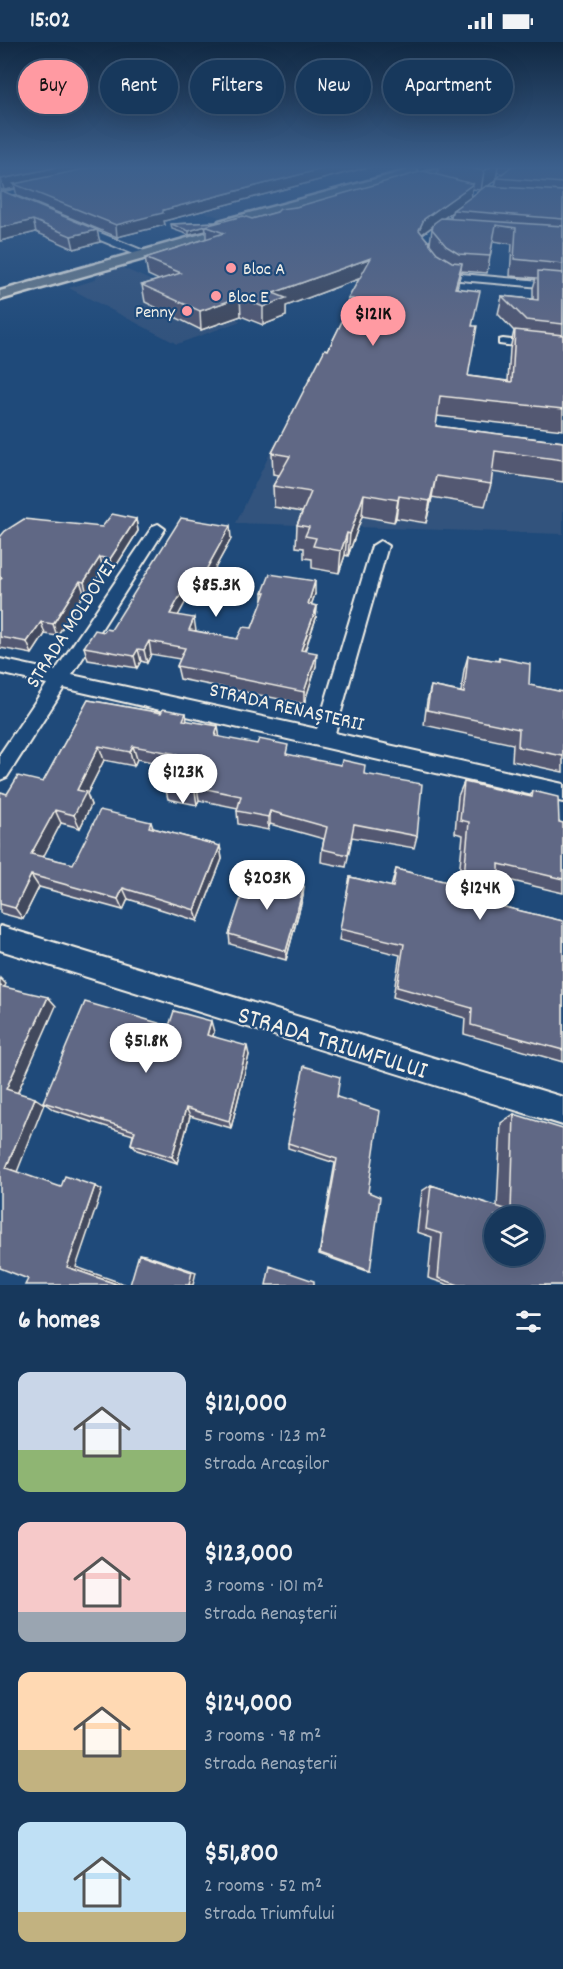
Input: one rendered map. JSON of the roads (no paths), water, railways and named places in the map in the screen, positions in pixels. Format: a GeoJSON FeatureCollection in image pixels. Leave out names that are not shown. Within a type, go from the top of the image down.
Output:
{"type":"FeatureCollection","features":[{"type":"Feature","properties":{"kind":"main road"},"geometry":{"type":"LineString","coordinates":[[0,296],[234,224]]}},
{"type":"Feature","properties":{"kind":"main road"},"geometry":{"type":"LineString","coordinates":[[0,287],[244,224]]}},
{"type":"Feature","properties":{"kind":"street"},"geometry":{"type":"LineString","coordinates":[[71,224],[139,252]]}},
{"type":"Feature","properties":{"kind":"street"},"geometry":{"type":"LineString","coordinates":[[444,224],[427,236],[423,245],[444,271],[460,277],[563,286]]}},
{"type":"Feature","properties":{"kind":"street"},"geometry":{"type":"LineString","coordinates":[[437,229],[448,230]]}},
{"type":"Feature","properties":{"kind":"street"},"geometry":{"type":"LineString","coordinates":[[503,342],[563,349]]}},
{"type":"Feature","properties":{"kind":"street","name":"STRADA MOLDOVEI"},"geometry":{"type":"LineString","coordinates":[[0,771],[158,529]]}},
{"type":"Feature","properties":{"kind":"street"},"geometry":{"type":"LineString","coordinates":[[324,739],[380,546]]}},
{"type":"Feature","properties":{"kind":"street","name":"STRADA RENAȘTERII"},"geometry":{"type":"LineString","coordinates":[[0,666],[563,793]]}},
{"type":"Feature","properties":{"kind":"street","name":"STRADA TRIUMFULUI"},"geometry":{"type":"LineString","coordinates":[[0,938],[563,1111]]}},
{"type":"Feature","properties":{"kind":"place","name":"Bloc A"},"geometry":{"type":"Point","coordinates":[231,268]}},
{"type":"Feature","properties":{"kind":"place","name":"Bloc E"},"geometry":{"type":"Point","coordinates":[216,296]}},
{"type":"Feature","properties":{"kind":"place","name":"Penny"},"geometry":{"type":"Point","coordinates":[187,311]}}]}
